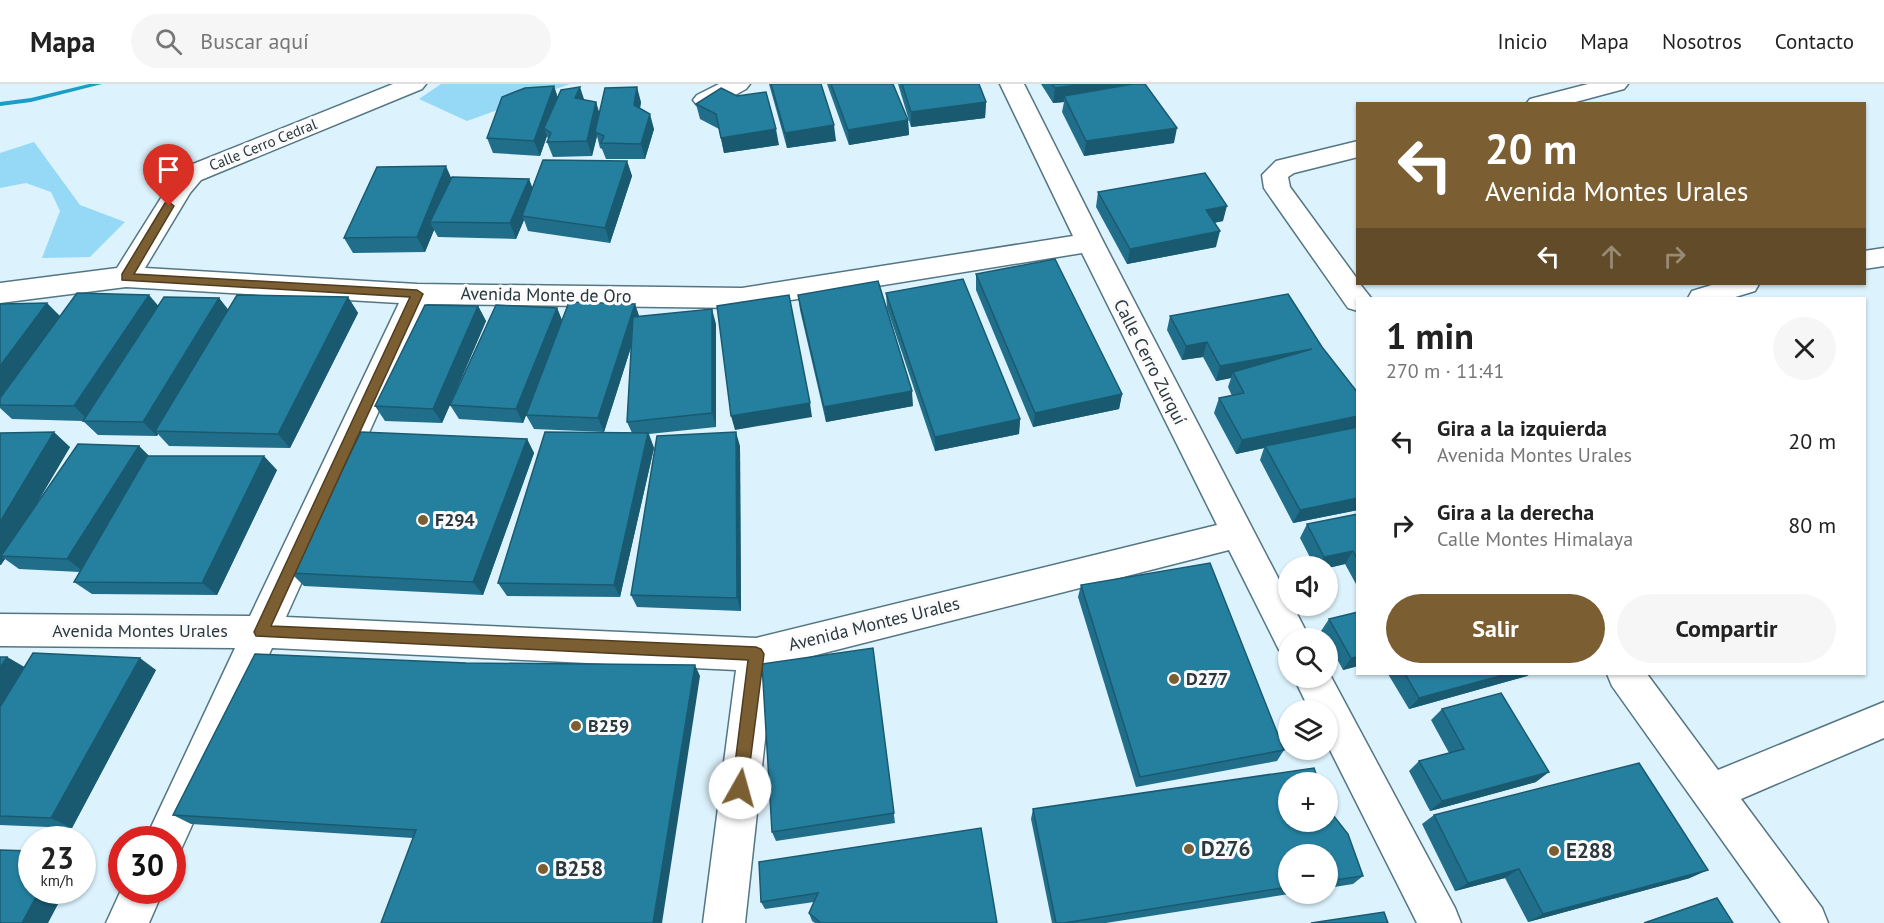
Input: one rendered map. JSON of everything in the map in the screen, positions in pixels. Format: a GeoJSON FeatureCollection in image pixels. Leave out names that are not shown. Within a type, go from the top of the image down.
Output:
{"type":"FeatureCollection","features":[{"type":"Feature","properties":{"kind":"street","name":"Calle Cerro Cedral"},"geometry":{"type":"LineString","coordinates":[[126,277],[180,188],[192,174],[208,165],[414,84]]}},
{"type":"Feature","properties":{"kind":"street"},"geometry":{"type":"LineString","coordinates":[[705,100],[738,84]]}},
{"type":"Feature","properties":{"kind":"street","name":"Calle Cerro Zurquí"},"geometry":{"type":"LineString","coordinates":[[1012,84],[1090,243],[1286,628]]}},
{"type":"Feature","properties":{"kind":"street"},"geometry":{"type":"LineString","coordinates":[[1546,102],[1616,84]]}},
{"type":"Feature","properties":{"kind":"street"},"geometry":{"type":"LineString","coordinates":[[1356,149],[1285,167],[1275,175],[1277,188],[1356,298]]}},
{"type":"Feature","properties":{"kind":"street","name":"Avenida Monte de Oro"},"geometry":{"type":"LineString","coordinates":[[0,293],[126,277],[417,294],[742,298],[1090,243]]}},
{"type":"Feature","properties":{"kind":"street"},"geometry":{"type":"LineString","coordinates":[[1866,260],[1884,257]]}},
{"type":"Feature","properties":{"kind":"street"},"geometry":{"type":"LineString","coordinates":[[1705,297],[1742,285]]}},
{"type":"Feature","properties":{"kind":"street"},"geometry":{"type":"LineString","coordinates":[[171,826],[417,294]]}},
{"type":"Feature","properties":{"kind":"street","name":"Avenida Montes Urales"},"geometry":{"type":"LineString","coordinates":[[0,630],[261,632],[756,654],[1237,534]]}},
{"type":"Feature","properties":{"kind":"street"},"geometry":{"type":"LineString","coordinates":[[723,923],[756,654]]}},
{"type":"Feature","properties":{"kind":"street"},"geometry":{"type":"LineString","coordinates":[[1626,675],[1807,923]]}},
{"type":"Feature","properties":{"kind":"street"},"geometry":{"type":"LineString","coordinates":[[1317,688],[1440,923]]}},
{"type":"Feature","properties":{"kind":"street"},"geometry":{"type":"LineString","coordinates":[[1711,792],[1884,720]]}},
{"type":"Feature","properties":{"kind":"street"},"geometry":{"type":"LineString","coordinates":[[127,923],[136,904]]}},
{"type":"Feature","properties":{"kind":"shaded area"},"geometry":{"type":"Polygon","coordinates":[[[441,84],[570,84],[467,121],[419,99],[441,84]]]}},
{"type":"Feature","properties":{"kind":"shaded area"},"geometry":{"type":"Polygon","coordinates":[[[34,142],[80,205],[125,222],[90,257],[42,258],[60,211],[51,192],[26,183],[0,188],[0,153],[34,142]]]}},
{"type":"Feature","properties":{"kind":"building"},"geometry":{"type":"Polygon","coordinates":[[[771,84],[821,84],[834,125],[785,133],[771,84]]]}},
{"type":"Feature","properties":{"kind":"building"},"geometry":{"type":"Polygon","coordinates":[[[831,84],[893,84],[908,120],[848,130],[831,84]]]}},
{"type":"Feature","properties":{"kind":"building"},"geometry":{"type":"Polygon","coordinates":[[[902,84],[979,84],[986,102],[911,112],[902,84]]]}},
{"type":"Feature","properties":{"kind":"building"},"geometry":{"type":"Polygon","coordinates":[[[1052,84],[1084,84],[1055,88],[1052,84]]]}},
{"type":"Feature","properties":{"kind":"building"},"geometry":{"type":"Polygon","coordinates":[[[1145,84],[1177,128],[1086,141],[1064,96],[1145,84]]]}},
{"type":"Feature","properties":{"kind":"building"},"geometry":{"type":"Polygon","coordinates":[[[554,86],[534,141],[487,138],[502,97],[525,88],[554,86]]]}},
{"type":"Feature","properties":{"kind":"building"},"geometry":{"type":"Polygon","coordinates":[[[580,87],[575,98],[596,102],[587,141],[547,142],[551,133],[544,128],[561,90],[580,87]]]}},
{"type":"Feature","properties":{"kind":"building"},"geometry":{"type":"Polygon","coordinates":[[[637,87],[634,105],[650,114],[641,144],[601,143],[604,136],[595,132],[605,88],[637,87]]]}},
{"type":"Feature","properties":{"kind":"building"},"geometry":{"type":"Polygon","coordinates":[[[721,88],[737,96],[766,92],[776,129],[721,138],[716,114],[696,104],[721,88]]]}},
{"type":"Feature","properties":{"kind":"building"},"geometry":{"type":"Polygon","coordinates":[[[543,160],[627,161],[605,228],[522,216],[543,160]]]}},
{"type":"Feature","properties":{"kind":"building"},"geometry":{"type":"Polygon","coordinates":[[[446,166],[417,237],[344,238],[377,167],[446,166]]]}},
{"type":"Feature","properties":{"kind":"building"},"geometry":{"type":"Polygon","coordinates":[[[1205,173],[1227,206],[1206,210],[1220,231],[1130,249],[1098,192],[1205,173]]]}},
{"type":"Feature","properties":{"kind":"building"},"geometry":{"type":"Polygon","coordinates":[[[452,177],[529,179],[510,223],[430,222],[452,177]]]}},
{"type":"Feature","properties":{"kind":"building"},"geometry":{"type":"Polygon","coordinates":[[[1055,259],[1122,394],[1035,413],[976,274],[1055,259]]]}},
{"type":"Feature","properties":{"kind":"building"},"geometry":{"type":"Polygon","coordinates":[[[963,279],[1020,419],[935,437],[886,293],[963,279]]]}},
{"type":"Feature","properties":{"kind":"building"},"geometry":{"type":"Polygon","coordinates":[[[878,281],[912,391],[824,407],[798,295],[878,281]]]}},
{"type":"Feature","properties":{"kind":"building"},"geometry":{"type":"Polygon","coordinates":[[[77,293],[149,295],[74,406],[0,405],[0,398],[77,293]]]}},
{"type":"Feature","properties":{"kind":"building"},"geometry":{"type":"Polygon","coordinates":[[[1288,294],[1322,347],[1356,390],[1356,416],[1242,440],[1219,398],[1244,393],[1233,372],[1312,349],[1220,366],[1207,342],[1186,346],[1170,316],[1288,294]]]}},
{"type":"Feature","properties":{"kind":"building"},"geometry":{"type":"Polygon","coordinates":[[[237,295],[348,297],[278,434],[155,431],[237,295]]]}},
{"type":"Feature","properties":{"kind":"building"},"geometry":{"type":"Polygon","coordinates":[[[789,295],[810,403],[731,416],[717,306],[789,295]]]}},
{"type":"Feature","properties":{"kind":"building"},"geometry":{"type":"Polygon","coordinates":[[[164,297],[219,298],[143,422],[83,421],[164,297]]]}},
{"type":"Feature","properties":{"kind":"building"},"geometry":{"type":"Polygon","coordinates":[[[569,302],[635,304],[598,418],[526,415],[569,302]]]}},
{"type":"Feature","properties":{"kind":"building"},"geometry":{"type":"Polygon","coordinates":[[[47,303],[0,366],[0,304],[47,303]]]}},
{"type":"Feature","properties":{"kind":"building"},"geometry":{"type":"Polygon","coordinates":[[[425,305],[478,306],[433,409],[375,406],[425,305]]]}},
{"type":"Feature","properties":{"kind":"building"},"geometry":{"type":"Polygon","coordinates":[[[496,305],[557,308],[516,409],[450,405],[496,305]]]}},
{"type":"Feature","properties":{"kind":"building"},"geometry":{"type":"Polygon","coordinates":[[[712,309],[712,413],[627,422],[633,317],[712,309]]]}},
{"type":"Feature","properties":{"kind":"building"},"geometry":{"type":"Polygon","coordinates":[[[1356,427],[1356,498],[1300,510],[1265,446],[1356,427]]]}},
{"type":"Feature","properties":{"kind":"building"},"geometry":{"type":"Polygon","coordinates":[[[54,432],[0,522],[0,433],[54,432]]]}},
{"type":"Feature","properties":{"kind":"building","name":"F294"},"geometry":{"type":"Polygon","coordinates":[[[361,432],[527,439],[473,582],[291,573],[361,432]]]}},
{"type":"Feature","properties":{"kind":"building"},"geometry":{"type":"Polygon","coordinates":[[[545,432],[648,433],[614,585],[498,583],[545,432]]]}},
{"type":"Feature","properties":{"kind":"building"},"geometry":{"type":"Polygon","coordinates":[[[736,432],[737,598],[631,595],[657,436],[736,432]]]}},
{"type":"Feature","properties":{"kind":"building"},"geometry":{"type":"Polygon","coordinates":[[[78,444],[139,446],[67,559],[1,556],[78,444]]]}},
{"type":"Feature","properties":{"kind":"building"},"geometry":{"type":"Polygon","coordinates":[[[147,456],[264,456],[202,583],[74,582],[147,456]]]}},
{"type":"Feature","properties":{"kind":"building"},"geometry":{"type":"Polygon","coordinates":[[[1356,514],[1356,556],[1353,551],[1323,556],[1307,524],[1356,514]]]}},
{"type":"Feature","properties":{"kind":"building","name":"D277"},"geometry":{"type":"Polygon","coordinates":[[[1210,563],[1278,735],[1278,751],[1140,777],[1081,585],[1210,563]]]}},
{"type":"Feature","properties":{"kind":"building"},"geometry":{"type":"Polygon","coordinates":[[[1356,612],[1356,657],[1351,658],[1338,635],[1338,628],[1334,628],[1329,619],[1356,612]]]}},
{"type":"Feature","properties":{"kind":"building"},"geometry":{"type":"Polygon","coordinates":[[[873,648],[894,813],[772,832],[762,664],[873,648]]]}},
{"type":"Feature","properties":{"kind":"building"},"geometry":{"type":"Polygon","coordinates":[[[33,653],[140,658],[51,818],[0,816],[0,707],[33,653]]]}},
{"type":"Feature","properties":{"kind":"building"},"geometry":{"type":"Polygon","coordinates":[[[255,654],[466,663],[695,665],[653,923],[381,923],[416,830],[173,815],[255,654]]]}},
{"type":"Feature","properties":{"kind":"building"},"geometry":{"type":"Polygon","coordinates":[[[0,657],[7,657],[0,668],[0,657]]]}},
{"type":"Feature","properties":{"kind":"building"},"geometry":{"type":"Polygon","coordinates":[[[1406,675],[1503,675],[1419,698],[1406,675]]]}},
{"type":"Feature","properties":{"kind":"building"},"geometry":{"type":"Polygon","coordinates":[[[1501,693],[1549,772],[1442,801],[1419,761],[1464,749],[1442,709],[1501,693]]]}},
{"type":"Feature","properties":{"kind":"building","name":"E288"},"geometry":{"type":"Polygon","coordinates":[[[1639,763],[1708,870],[1543,914],[1519,869],[1468,883],[1434,815],[1639,763]]]}},
{"type":"Feature","properties":{"kind":"building","name":"D276"},"geometry":{"type":"Polygon","coordinates":[[[1314,768],[1315,772],[1287,772],[1314,768]]]}},
{"type":"Feature","properties":{"kind":"building","name":"D276"},"geometry":{"type":"Polygon","coordinates":[[[1278,773],[1278,832],[1338,832],[1338,821],[1348,834],[1363,876],[1338,880],[1338,844],[1278,844],[1278,889],[1056,923],[1033,809],[1278,773]]]}},
{"type":"Feature","properties":{"kind":"building"},"geometry":{"type":"Polygon","coordinates":[[[981,828],[997,923],[821,923],[809,913],[818,893],[761,902],[759,862],[981,828]]]}},
{"type":"Feature","properties":{"kind":"building"},"geometry":{"type":"Polygon","coordinates":[[[0,850],[18,851],[18,904],[32,904],[22,923],[0,923],[0,850]]]}},
{"type":"Feature","properties":{"kind":"building"},"geometry":{"type":"Polygon","coordinates":[[[1717,898],[1733,923],[1644,923],[1717,898]]]}},
{"type":"Feature","properties":{"kind":"building"},"geometry":{"type":"Polygon","coordinates":[[[1384,912],[1388,923],[1311,923],[1384,912]]]}},
{"type":"Feature","properties":{"kind":"waterway"},"geometry":{"type":"LineString","coordinates":[[0,104],[31,100],[98,84]]}},
{"type":"Feature","properties":{"kind":"place","name":"F294"},"geometry":{"type":"Point","coordinates":[423,520]}},
{"type":"Feature","properties":{"kind":"place","name":"D277"},"geometry":{"type":"Point","coordinates":[1174,679]}},
{"type":"Feature","properties":{"kind":"place","name":"B259"},"geometry":{"type":"Point","coordinates":[576,726]}},
{"type":"Feature","properties":{"kind":"place","name":"D276"},"geometry":{"type":"Point","coordinates":[1189,849]}},
{"type":"Feature","properties":{"kind":"place","name":"E288"},"geometry":{"type":"Point","coordinates":[1554,851]}},
{"type":"Feature","properties":{"kind":"place","name":"B258"},"geometry":{"type":"Point","coordinates":[543,869]}},
{"type":"Feature","properties":{"kind":"route"},"geometry":{"type":"LineString","coordinates":[[169,206],[126,277],[417,294],[261,632],[756,654],[740,788]]}}]}
